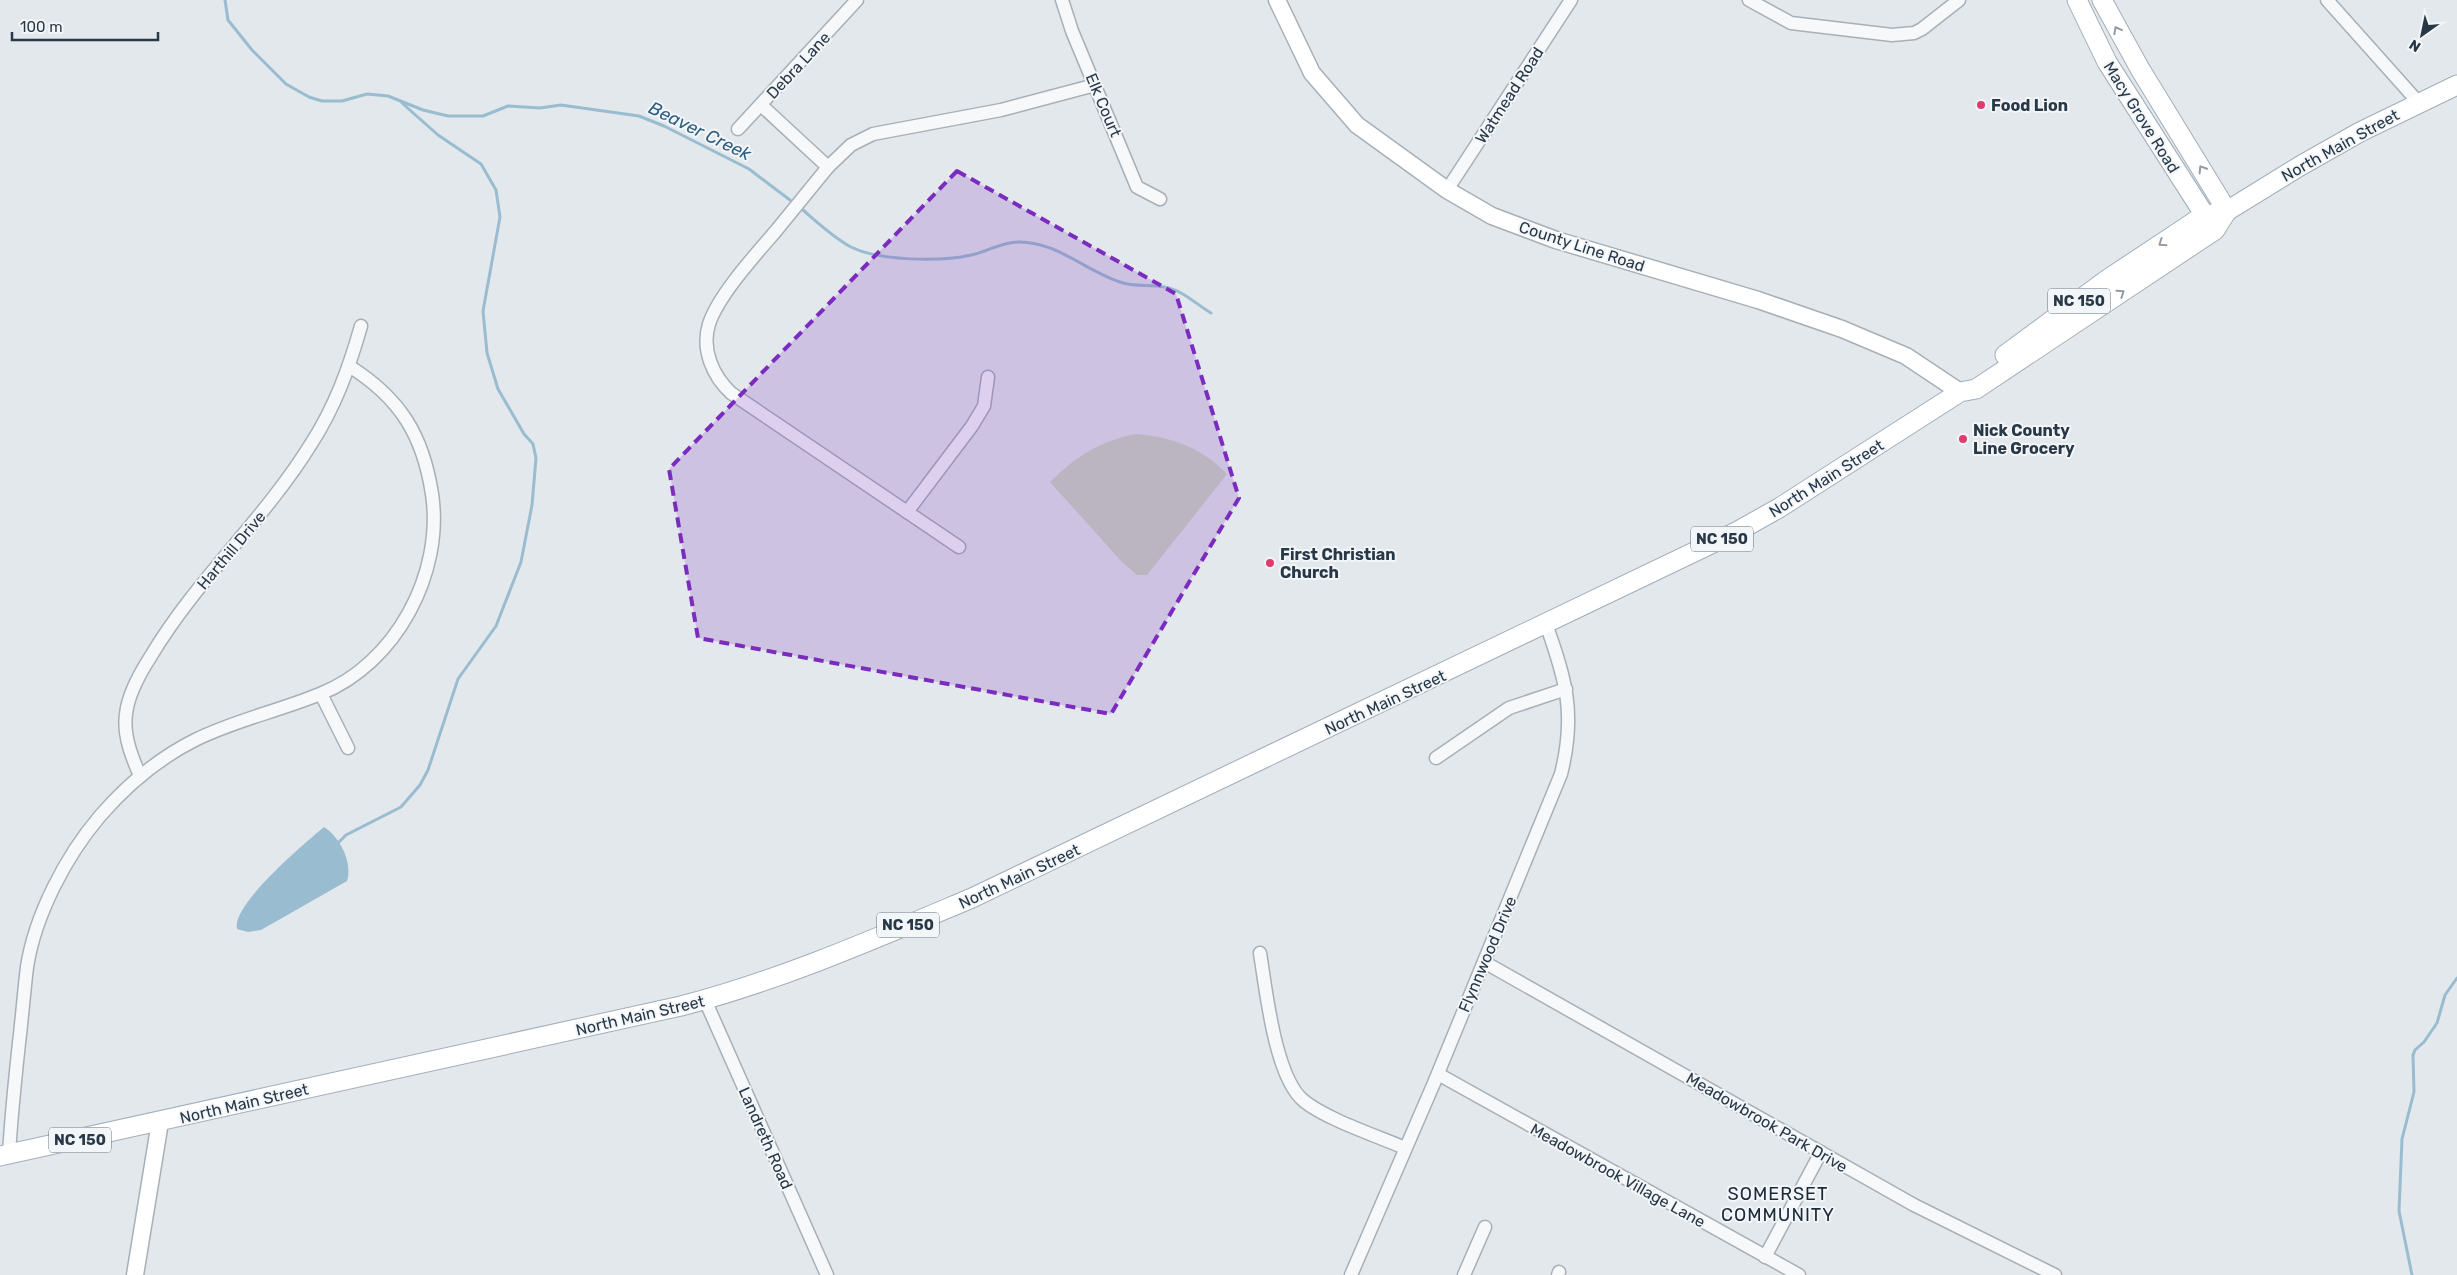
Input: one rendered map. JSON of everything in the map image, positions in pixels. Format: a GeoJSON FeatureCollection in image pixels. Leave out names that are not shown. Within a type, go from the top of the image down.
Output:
{"type":"FeatureCollection","features":[{"type":"Feature","properties":{"kind":"main road","name":"Macy Grove Road"},"geometry":{"type":"LineString","coordinates":[[2077,0],[2107,62],[2203,216],[2215,230]]}},
{"type":"Feature","properties":{"kind":"main road","name":"Macy Grove Road"},"geometry":{"type":"LineString","coordinates":[[2102,0],[2132,56],[2227,211]]}},
{"type":"Feature","properties":{"kind":"main road","name":"North Main Street"},"geometry":{"type":"LineString","coordinates":[[5,1156],[705,1000],[844,950],[972,898],[1760,520],[1960,392],[1970,378],[2010,352],[2128,265],[2203,216],[2227,211],[2316,157],[2457,85]]}},
{"type":"Feature","properties":{"kind":"main road","name":"North Main Street"},"geometry":{"type":"LineString","coordinates":[[1960,392],[1976,389],[2215,230],[2227,211]]}},
{"type":"Feature","properties":{"kind":"street","name":"Debra Lane"},"geometry":{"type":"LineString","coordinates":[[738,129],[857,0]]}},
{"type":"Feature","properties":{"kind":"street","name":"Elk Court"},"geometry":{"type":"LineString","coordinates":[[1062,0],[1072,31],[1137,187],[1160,199]]}},
{"type":"Feature","properties":{"kind":"street","name":"County Line Road"},"geometry":{"type":"LineString","coordinates":[[1277,0],[1312,72],[1331,98],[1361,128],[1447,190],[1492,216],[1524,228],[1767,303],[1865,338],[1906,356],[1960,392]]}},
{"type":"Feature","properties":{"kind":"street","name":"Watmead Road"},"geometry":{"type":"LineString","coordinates":[[1447,190],[1571,0]]}},
{"type":"Feature","properties":{"kind":"street"},"geometry":{"type":"LineString","coordinates":[[1749,0],[1791,23],[1877,34],[1901,35],[1914,33],[1930,24],[1959,0]]}},
{"type":"Feature","properties":{"kind":"street"},"geometry":{"type":"LineString","coordinates":[[2327,0],[2419,103]]}},
{"type":"Feature","properties":{"kind":"street"},"geometry":{"type":"LineString","coordinates":[[959,547],[731,393],[720,382],[713,370],[707,349],[709,325],[744,268],[828,167],[851,145],[873,134],[1001,110],[1095,85]]}},
{"type":"Feature","properties":{"kind":"street"},"geometry":{"type":"LineString","coordinates":[[761,105],[828,167]]}},
{"type":"Feature","properties":{"kind":"street","name":"Harthill Drive"},"geometry":{"type":"LineString","coordinates":[[140,776],[130,752],[126,733],[126,715],[130,697],[143,669],[178,612],[270,502],[311,445],[333,406],[349,366],[361,326]]}},
{"type":"Feature","properties":{"kind":"street"},"geometry":{"type":"LineString","coordinates":[[5,1156],[28,964],[46,902],[71,854],[100,816],[140,776],[166,757],[196,740],[264,713],[321,694],[337,686],[369,662],[385,646],[417,596],[426,573],[434,525],[429,477],[424,455],[413,431],[387,394],[349,366]]}},
{"type":"Feature","properties":{"kind":"street"},"geometry":{"type":"LineString","coordinates":[[907,512],[972,426],[984,406],[988,377]]}},
{"type":"Feature","properties":{"kind":"street","name":"Flynnwood Drive"},"geometry":{"type":"LineString","coordinates":[[1351,1275],[1438,1074],[1560,774],[1569,735],[1566,689],[1546,624]]}},
{"type":"Feature","properties":{"kind":"street"},"geometry":{"type":"LineString","coordinates":[[1436,758],[1509,708],[1566,689]]}},
{"type":"Feature","properties":{"kind":"street"},"geometry":{"type":"LineString","coordinates":[[321,694],[348,748]]}},
{"type":"Feature","properties":{"kind":"street"},"geometry":{"type":"LineString","coordinates":[[1260,953],[1276,1044],[1293,1090],[1313,1108],[1405,1148]]}},
{"type":"Feature","properties":{"kind":"street","name":"Meadowbrook Park Drive"},"geometry":{"type":"LineString","coordinates":[[1484,962],[1914,1205],[2054,1275]]}},
{"type":"Feature","properties":{"kind":"street","name":"Landreth Road"},"geometry":{"type":"LineString","coordinates":[[705,1000],[827,1275]]}},
{"type":"Feature","properties":{"kind":"street","name":"Meadowbrook Village Lane"},"geometry":{"type":"LineString","coordinates":[[1438,1074],[1799,1275]]}},
{"type":"Feature","properties":{"kind":"street"},"geometry":{"type":"LineString","coordinates":[[135,1275],[160,1122]]}},
{"type":"Feature","properties":{"kind":"street"},"geometry":{"type":"LineString","coordinates":[[1765,1257],[1821,1152]]}},
{"type":"Feature","properties":{"kind":"street"},"geometry":{"type":"LineString","coordinates":[[1464,1275],[1485,1227]]}},
{"type":"Feature","properties":{"kind":"highlighted area"},"geometry":{"type":"Polygon","coordinates":[[[957,171],[1176,294],[1239,498],[1111,714],[698,638],[669,469],[957,171]]]}},
{"type":"Feature","properties":{"kind":"green space"},"geometry":{"type":"Polygon","coordinates":[[[1135,434],[1161,437],[1185,445],[1207,457],[1227,474],[1147,575],[1137,575],[1122,562],[1050,482],[1089,451],[1110,441],[1135,434]]]}},
{"type":"Feature","properties":{"kind":"water"},"geometry":{"type":"Polygon","coordinates":[[[324,827],[335,837],[344,851],[348,866],[347,881],[261,930],[248,932],[237,929],[238,918],[245,905],[257,890],[324,827]]]}},
{"type":"Feature","properties":{"kind":"waterway","name":"Beaver Creek"},"geometry":{"type":"LineString","coordinates":[[225,0],[228,20],[252,50],[286,84],[309,97],[322,101],[342,101],[367,94],[388,96],[423,110],[448,116],[483,116],[508,106],[540,108],[561,105],[639,116],[664,126],[749,169],[790,200]]}},
{"type":"Feature","properties":{"kind":"waterway"},"geometry":{"type":"LineString","coordinates":[[337,844],[346,835],[401,807],[420,785],[428,770],[458,679],[496,626],[521,562],[532,505],[536,458],[533,444],[524,434],[498,389],[487,353],[483,311],[500,217],[496,190],[481,164],[438,135],[402,103]]}},
{"type":"Feature","properties":{"kind":"waterway","name":"Beaver Creek"},"geometry":{"type":"LineString","coordinates":[[803,210],[838,239],[863,252],[893,258],[944,259],[971,255],[1012,242],[1032,243],[1059,252],[1123,283],[1160,286],[1171,289],[1183,294],[1211,313]]}},
{"type":"Feature","properties":{"kind":"waterway"},"geometry":{"type":"LineString","coordinates":[[2412,1275],[2399,1211],[2402,1139],[2414,1092],[2413,1055],[2437,1023],[2445,995],[2457,978]]}},
{"type":"Feature","properties":{"kind":"place","name":"Food Lion"},"geometry":{"type":"Point","coordinates":[1981,105]}},
{"type":"Feature","properties":{"kind":"place","name":"Nick County Line Grocery"},"geometry":{"type":"Point","coordinates":[1963,439]}},
{"type":"Feature","properties":{"kind":"place","name":"First Christian Church"},"geometry":{"type":"Point","coordinates":[1270,563]}},
{"type":"Feature","properties":{"kind":"district","name":"SOMERSET COMMUNITY"},"geometry":{"type":"Point","coordinates":[1778,1204]}}]}
